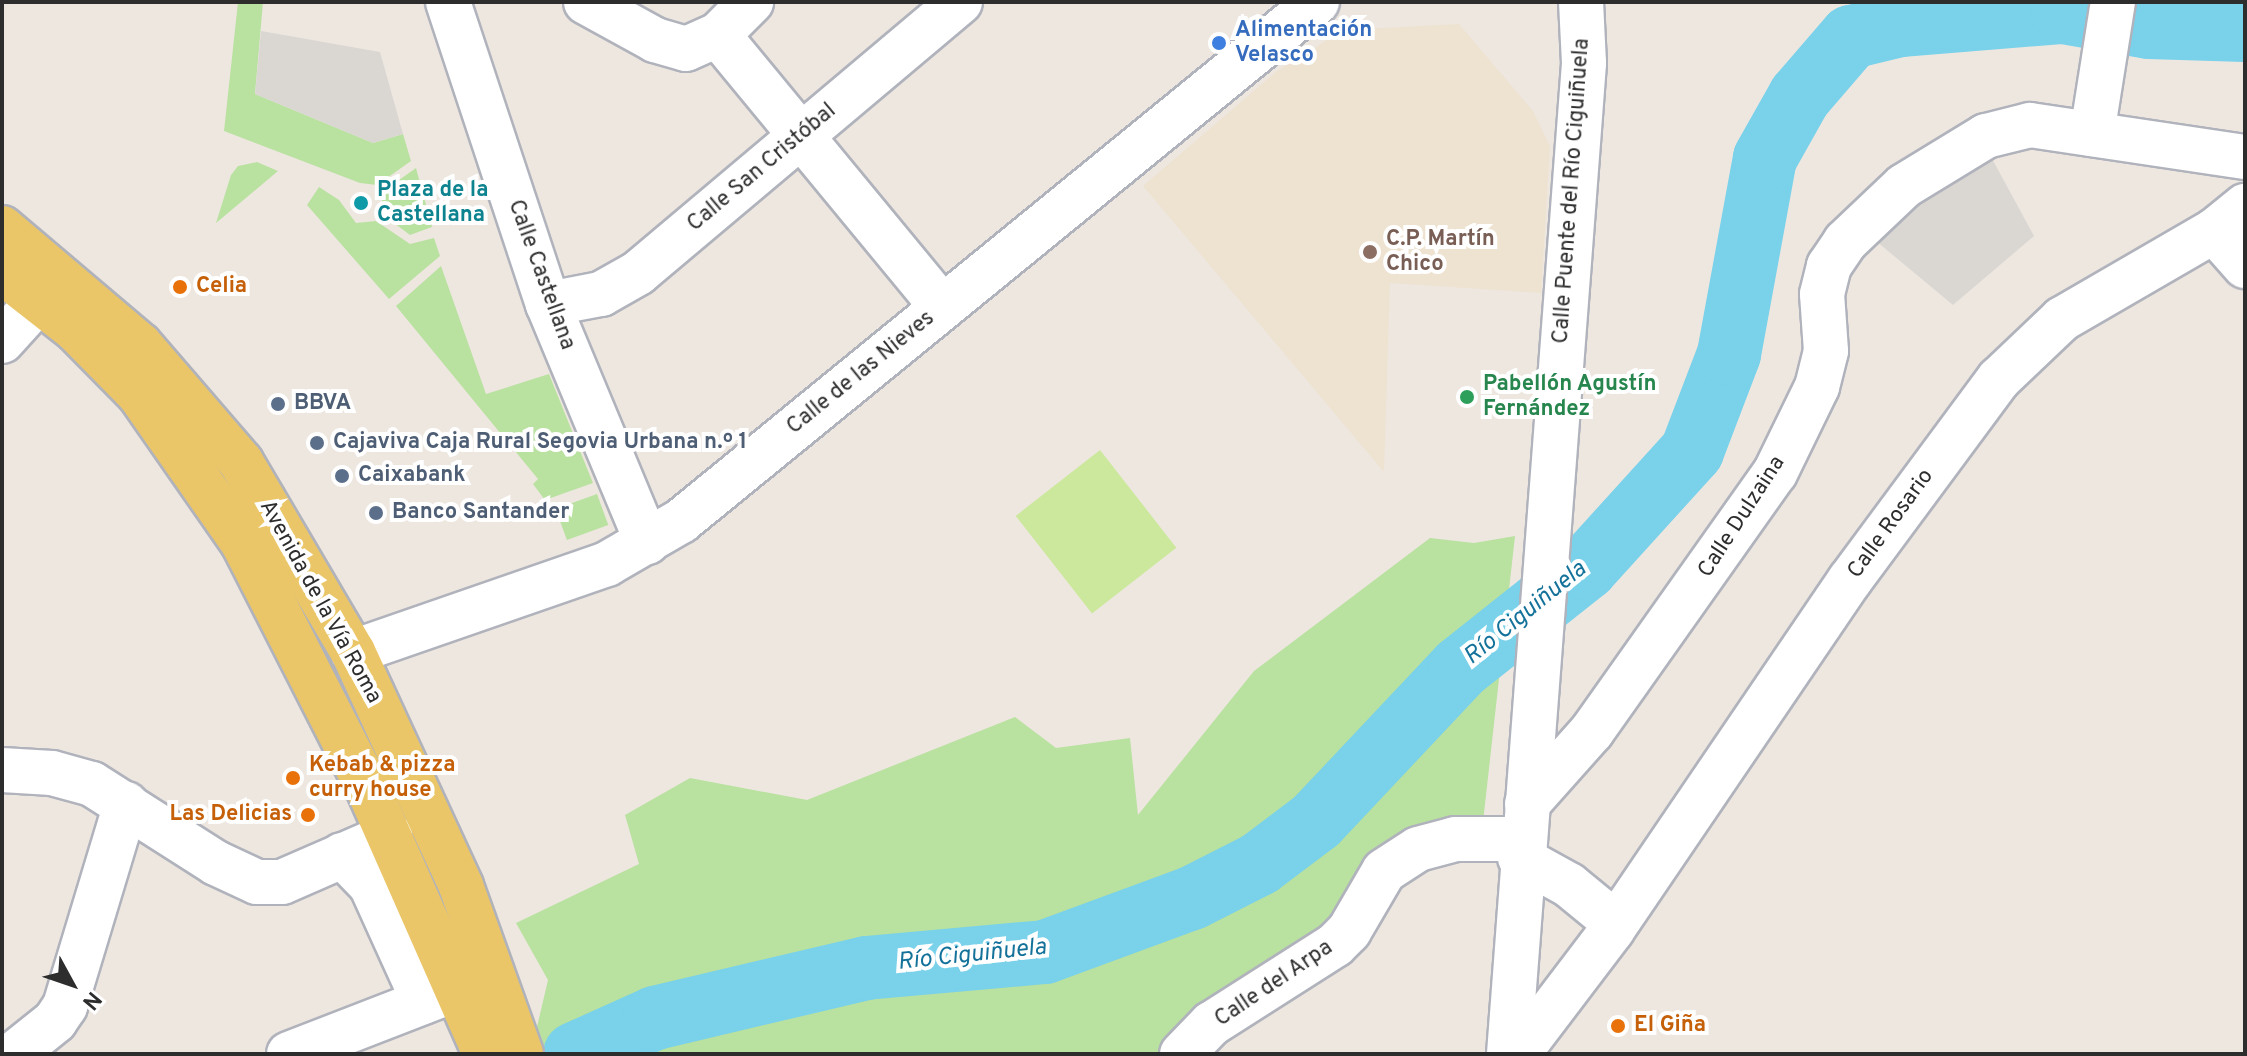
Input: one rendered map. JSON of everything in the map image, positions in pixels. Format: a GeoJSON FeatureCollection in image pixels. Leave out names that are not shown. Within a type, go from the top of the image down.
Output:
{"type":"FeatureCollection","features":[{"type":"Feature","properties":{"kind":"main road","name":"Avenida de la Vía Roma"},"geometry":{"type":"LineString","coordinates":[[2,228],[117,323],[212,425],[266,502],[353,652],[466,898],[460,994],[500,1047]]}},
{"type":"Feature","properties":{"kind":"main road","name":"Avenida de la Vía Roma"},"geometry":{"type":"LineString","coordinates":[[2,272],[39,300],[139,394],[243,543],[390,835]]}},
{"type":"Feature","properties":{"kind":"main road"},"geometry":{"type":"LineString","coordinates":[[139,394],[229,487],[259,528],[320,638],[331,648],[353,652],[334,684],[330,714]]}},
{"type":"Feature","properties":{"kind":"main road"},"geometry":{"type":"LineString","coordinates":[[400,752],[390,835],[413,844],[423,855],[466,949],[460,994]]}},
{"type":"Feature","properties":{"kind":"street","name":"Calle Castellana"},"geometry":{"type":"LineString","coordinates":[[448,2],[548,304],[647,542]]}},
{"type":"Feature","properties":{"kind":"street"},"geometry":{"type":"LineString","coordinates":[[586,2],[677,48],[692,49],[718,35],[751,2]]}},
{"type":"Feature","properties":{"kind":"street","name":"Calle San Cristóbal"},"geometry":{"type":"LineString","coordinates":[[548,304],[601,294],[638,273],[960,2]]}},
{"type":"Feature","properties":{"kind":"street","name":"Calle de las Nieves"},"geometry":{"type":"LineString","coordinates":[[353,652],[607,564],[681,521],[1317,2]]}},
{"type":"Feature","properties":{"kind":"street","name":"Calle Puente del Río Ciguiñuela"},"geometry":{"type":"LineString","coordinates":[[1509,1054],[1523,834],[1584,63],[1581,2]]}},
{"type":"Feature","properties":{"kind":"street"},"geometry":{"type":"LineString","coordinates":[[2096,113],[2113,2]]}},
{"type":"Feature","properties":{"kind":"street"},"geometry":{"type":"LineString","coordinates":[[718,35],[802,133],[942,307]]}},
{"type":"Feature","properties":{"kind":"street","name":"Calle Dulzaina"},"geometry":{"type":"LineString","coordinates":[[1523,834],[1775,473],[1817,387],[1826,351],[1822,294],[1829,266],[1845,242],[1904,186],[1986,136],[2096,113],[2245,157]]}},
{"type":"Feature","properties":{"kind":"street","name":"Calle Rosario"},"geometry":{"type":"LineString","coordinates":[[1518,1054],[1614,922],[1850,580],[1999,379],[2062,319],[2236,238]]}},
{"type":"Feature","properties":{"kind":"street"},"geometry":{"type":"LineString","coordinates":[[2,341],[39,300]]}},
{"type":"Feature","properties":{"kind":"street"},"geometry":{"type":"LineString","coordinates":[[2,770],[71,778],[126,804],[249,880],[282,882],[357,870],[390,835]]}},
{"type":"Feature","properties":{"kind":"street"},"geometry":{"type":"LineString","coordinates":[[14,1054],[55,1021],[65,1006],[126,804]]}},
{"type":"Feature","properties":{"kind":"street"},"geometry":{"type":"LineString","coordinates":[[1523,834],[1578,891],[1614,922]]}},
{"type":"Feature","properties":{"kind":"street","name":"Calle del Arpa"},"geometry":{"type":"LineString","coordinates":[[1182,1054],[1211,1024],[1335,945],[1349,931],[1384,871],[1406,856],[1455,839],[1523,834]]}},
{"type":"Feature","properties":{"kind":"street","name":"Avenida de la Vía Roma"},"geometry":{"type":"LineString","coordinates":[[357,870],[460,994]]}},
{"type":"Feature","properties":{"kind":"street"},"geometry":{"type":"LineString","coordinates":[[289,1054],[460,994]]}},
{"type":"Feature","properties":{"kind":"shaded area","name":"C.P. Martín Chico"},"geometry":{"type":"Polygon","coordinates":[[[1459,24],[1533,111],[1550,146],[1541,293],[1390,283],[1384,472],[1143,186],[1277,71],[1343,30],[1459,24]]]}},
{"type":"Feature","properties":{"kind":"shaded area","name":"Plaza de la Castellana"},"geometry":{"type":"Polygon","coordinates":[[[261,31],[380,52],[403,134],[373,143],[255,94],[261,31]]]}},
{"type":"Feature","properties":{"kind":"shaded area"},"geometry":{"type":"Polygon","coordinates":[[[1990,155],[2034,236],[1953,305],[1876,241],[1888,221],[1990,155]]]}},
{"type":"Feature","properties":{"kind":"green space"},"geometry":{"type":"Polygon","coordinates":[[[238,2],[263,2],[255,94],[373,143],[403,134],[411,161],[377,185],[360,183],[224,131],[238,2]]]}},
{"type":"Feature","properties":{"kind":"green space"},"geometry":{"type":"Polygon","coordinates":[[[257,162],[278,171],[216,223],[231,175],[238,166],[257,162]]]}},
{"type":"Feature","properties":{"kind":"green space"},"geometry":{"type":"Polygon","coordinates":[[[416,168],[432,227],[410,235],[382,214],[382,192],[416,168]]]}},
{"type":"Feature","properties":{"kind":"green space"},"geometry":{"type":"Polygon","coordinates":[[[319,187],[339,200],[356,223],[376,221],[410,244],[434,238],[440,256],[389,299],[307,205],[319,187]]]}},
{"type":"Feature","properties":{"kind":"green space"},"geometry":{"type":"Polygon","coordinates":[[[441,266],[486,394],[549,374],[593,483],[545,500],[533,484],[538,479],[396,306],[441,266]]]}},
{"type":"Feature","properties":{"kind":"green space"},"geometry":{"type":"Polygon","coordinates":[[[1100,450],[1176,548],[1092,614],[1016,516],[1100,450]]]}},
{"type":"Feature","properties":{"kind":"green space"},"geometry":{"type":"Polygon","coordinates":[[[597,494],[608,525],[567,540],[556,509],[597,494]]]}},
{"type":"Feature","properties":{"kind":"green space"},"geometry":{"type":"Polygon","coordinates":[[[1515,536],[1483,822],[1412,827],[1387,874],[1206,1054],[515,1054],[533,1044],[548,980],[516,923],[639,864],[625,815],[690,778],[807,800],[1015,717],[1056,748],[1130,738],[1138,815],[1254,671],[1430,538],[1474,543],[1515,536]]]}},
{"type":"Feature","properties":{"kind":"waterway","name":"Río Ciguiñuela"},"geometry":{"type":"LineString","coordinates":[[575,1054],[655,1018],[866,968],[1045,952],[1192,898],[1259,864],[1316,821],[1460,668],[1586,568],[1692,451],[1729,354],[1765,158],[1800,96],[1851,37],[1900,25],[2063,12],[2149,27],[2245,30]]}},
{"type":"Feature","properties":{"kind":"place","name":"Alimentación Velasco"},"geometry":{"type":"Point","coordinates":[1219,43]}},
{"type":"Feature","properties":{"kind":"place","name":"Plaza de la Castellana"},"geometry":{"type":"Point","coordinates":[361,203]}},
{"type":"Feature","properties":{"kind":"place","name":"C.P. Martín Chico"},"geometry":{"type":"Point","coordinates":[1370,252]}},
{"type":"Feature","properties":{"kind":"place","name":"Celia"},"geometry":{"type":"Point","coordinates":[180,287]}},
{"type":"Feature","properties":{"kind":"place","name":"Pabellón Agustín Fernández"},"geometry":{"type":"Point","coordinates":[1467,397]}},
{"type":"Feature","properties":{"kind":"place","name":"BBVA"},"geometry":{"type":"Point","coordinates":[278,404]}},
{"type":"Feature","properties":{"kind":"place","name":"Cajaviva Caja Rural Segovia Urbana n.º 1"},"geometry":{"type":"Point","coordinates":[317,443]}},
{"type":"Feature","properties":{"kind":"place","name":"Caixabank"},"geometry":{"type":"Point","coordinates":[342,476]}},
{"type":"Feature","properties":{"kind":"place","name":"Banco Santander"},"geometry":{"type":"Point","coordinates":[376,513]}},
{"type":"Feature","properties":{"kind":"place","name":"Kebab & pizza curry house"},"geometry":{"type":"Point","coordinates":[293,778]}},
{"type":"Feature","properties":{"kind":"place","name":"Las Delicias"},"geometry":{"type":"Point","coordinates":[308,815]}},
{"type":"Feature","properties":{"kind":"place","name":"El Giña"},"geometry":{"type":"Point","coordinates":[1618,1026]}}]}
